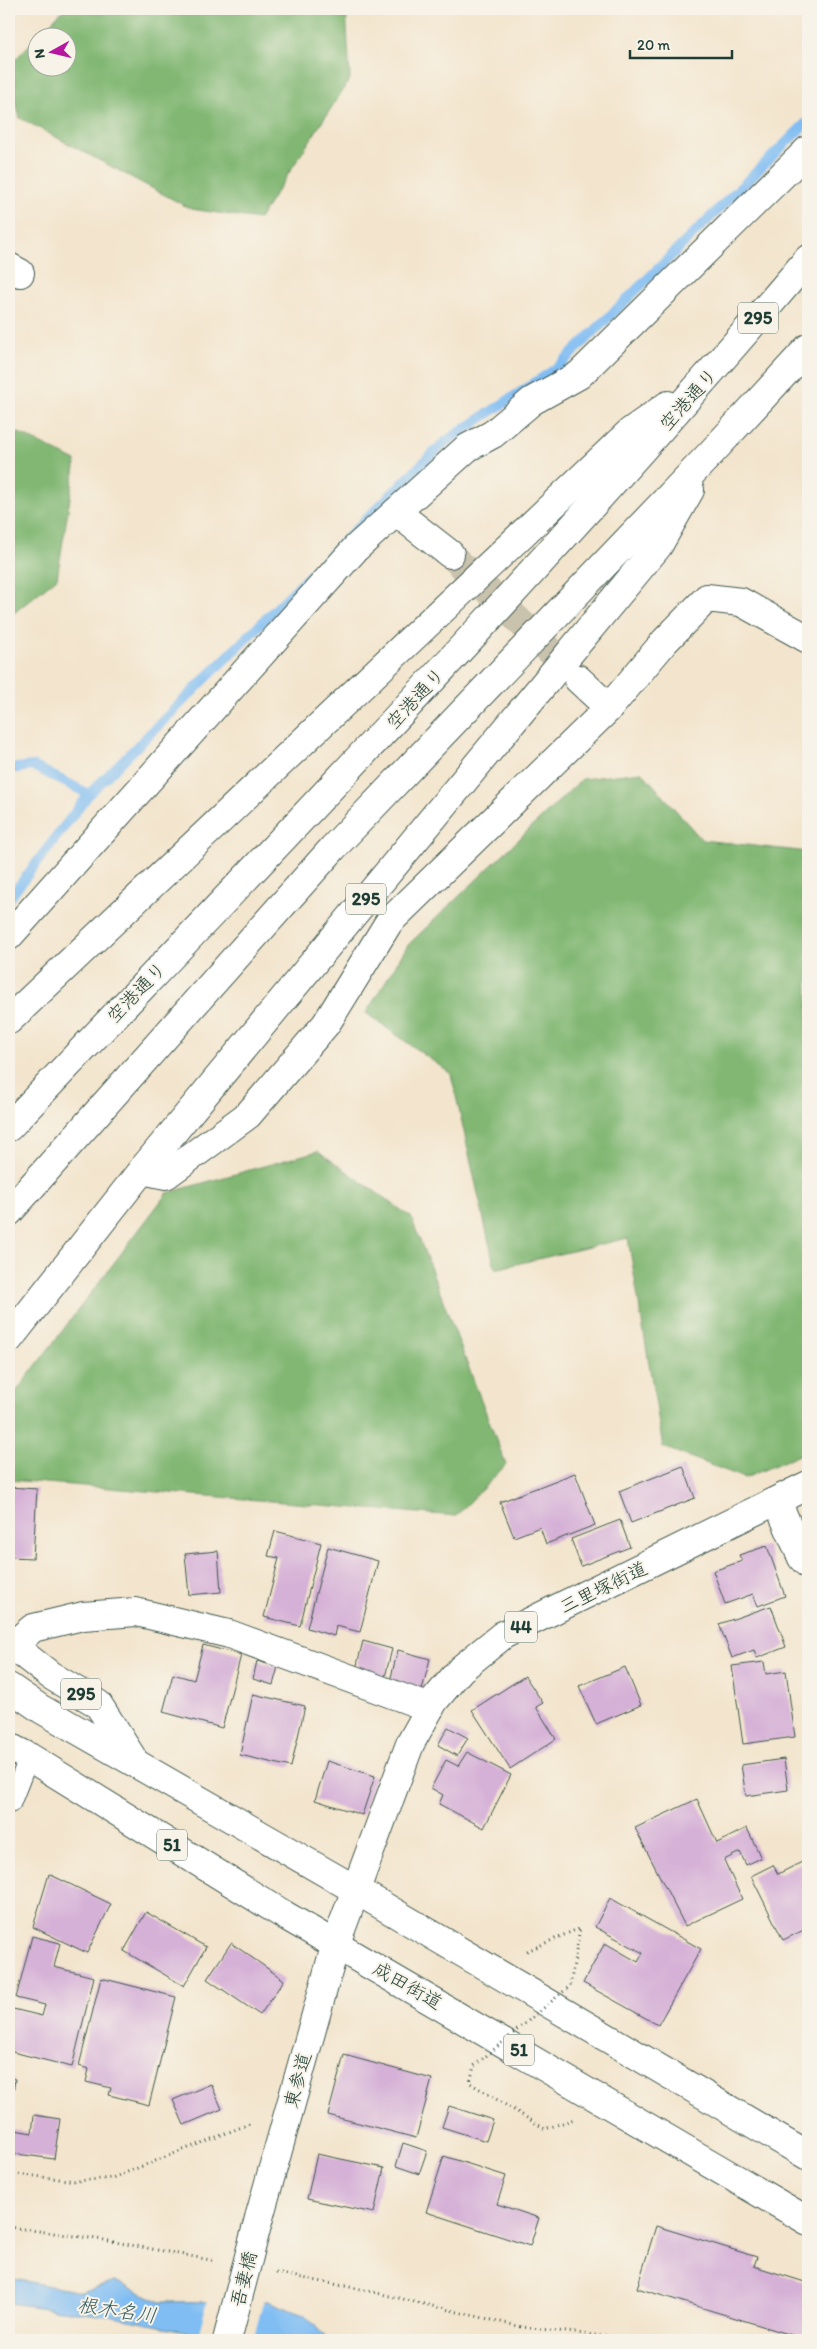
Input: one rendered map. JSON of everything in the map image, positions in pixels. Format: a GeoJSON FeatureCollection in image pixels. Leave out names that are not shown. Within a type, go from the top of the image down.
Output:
{"type":"FeatureCollection","features":[{"type":"Feature","properties":{"kind":"main road"},"geometry":{"type":"LineString","coordinates":[[9,936],[356,548],[467,448],[493,434],[532,401],[579,375],[808,150]]}},
{"type":"Feature","properties":{"kind":"main road","name":"空港通り"},"geometry":{"type":"LineString","coordinates":[[9,1127],[531,574],[708,376],[808,259]]}},
{"type":"Feature","properties":{"kind":"main road","name":"295"},"geometry":{"type":"LineString","coordinates":[[9,1212],[333,848],[712,452],[808,348]]}},
{"type":"Feature","properties":{"kind":"main road","name":"295"},"geometry":{"type":"LineString","coordinates":[[9,1020],[630,432],[708,376]]}},
{"type":"Feature","properties":{"kind":"main road","name":"295"},"geometry":{"type":"LineString","coordinates":[[9,1339],[142,1170],[658,546],[712,452]]}},
{"type":"Feature","properties":{"kind":"main road"},"geometry":{"type":"LineString","coordinates":[[396,512],[450,554]]}},
{"type":"Feature","properties":{"kind":"main road"},"geometry":{"type":"LineString","coordinates":[[142,1170],[166,1175],[248,1115],[326,1024],[389,922],[609,708],[665,640],[707,598],[741,602],[808,639]]}},
{"type":"Feature","properties":{"kind":"main road"},"geometry":{"type":"LineString","coordinates":[[578,678],[609,708]]}},
{"type":"Feature","properties":{"kind":"main road","name":"295"},"geometry":{"type":"LineString","coordinates":[[9,1232],[29,1190]]}},
{"type":"Feature","properties":{"kind":"main road","name":"三里塚街道"},"geometry":{"type":"LineString","coordinates":[[336,1943],[410,1744],[430,1708],[461,1669],[503,1635],[808,1485]]}},
{"type":"Feature","properties":{"kind":"main road"},"geometry":{"type":"LineString","coordinates":[[777,1501],[802,1558],[808,1564]]}},
{"type":"Feature","properties":{"kind":"main road"},"geometry":{"type":"LineString","coordinates":[[10,1645],[33,1628],[83,1616],[136,1612],[229,1634],[430,1708]]}},
{"type":"Feature","properties":{"kind":"main road","name":"295"},"geometry":{"type":"LineString","coordinates":[[10,1645],[50,1675],[98,1704],[135,1762]]}},
{"type":"Feature","properties":{"kind":"main road"},"geometry":{"type":"LineString","coordinates":[[9,1687],[41,1709],[356,1890],[808,2156]]}},
{"type":"Feature","properties":{"kind":"main road","name":"成田街道"},"geometry":{"type":"LineString","coordinates":[[19,1752],[281,1913],[336,1943],[808,2221]]}},
{"type":"Feature","properties":{"kind":"main road","name":"東参道"},"geometry":{"type":"LineString","coordinates":[[259,2218],[336,1943]]}},
{"type":"Feature","properties":{"kind":"main road","name":"吾妻橋"},"geometry":{"type":"LineString","coordinates":[[227,2340],[259,2218]]}},
{"type":"Feature","properties":{"kind":"lane"},"geometry":{"type":"LineString","coordinates":[[11,1803],[19,1752]]}},
{"type":"Feature","properties":{"kind":"path"},"geometry":{"type":"LineString","coordinates":[[527,1951],[580,1928],[570,1986],[474,2066],[470,2083],[545,2129],[574,2119]]}},
{"type":"Feature","properties":{"kind":"path"},"geometry":{"type":"LineString","coordinates":[[9,2173],[76,2181],[112,2178],[289,2110]]}},
{"type":"Feature","properties":{"kind":"path"},"geometry":{"type":"LineString","coordinates":[[9,2226],[104,2240],[218,2261]]}},
{"type":"Feature","properties":{"kind":"path"},"geometry":{"type":"LineString","coordinates":[[274,2272],[360,2289],[522,2327],[638,2340]]}},
{"type":"Feature","properties":{"kind":"path"},"geometry":{"type":"LineString","coordinates":[[9,2338],[22,2340]]}},
{"type":"Feature","properties":{"kind":"green space"},"geometry":{"type":"Polygon","coordinates":[[[64,9],[346,9],[350,79],[259,219],[191,209],[20,118],[9,78],[9,66],[28,46],[28,78],[78,78],[78,28],[46,28],[64,9]]]}},
{"type":"Feature","properties":{"kind":"green space"},"geometry":{"type":"Polygon","coordinates":[[[9,428],[76,461],[57,578],[9,617],[9,428]]]}},
{"type":"Feature","properties":{"kind":"green space"},"geometry":{"type":"Polygon","coordinates":[[[642,772],[702,840],[808,852],[808,1451],[745,1478],[663,1447],[628,1238],[495,1269],[451,1074],[366,1013],[408,945],[582,779],[642,772]]]}},
{"type":"Feature","properties":{"kind":"green space"},"geometry":{"type":"Polygon","coordinates":[[[318,1151],[411,1217],[506,1465],[456,1516],[9,1480],[9,1401],[167,1193],[318,1151]]]}},
{"type":"Feature","properties":{"kind":"water","name":"根木名川"},"geometry":{"type":"Polygon","coordinates":[[[9,2278],[81,2292],[115,2281],[161,2302],[268,2301],[306,2316],[328,2340],[231,2340],[113,2317],[9,2303],[9,2278]]]}},
{"type":"Feature","properties":{"kind":"pier"},"geometry":{"type":"Polygon","coordinates":[[[208,2299],[264,2299],[253,2340],[218,2340],[198,2336],[208,2299]]]}},
{"type":"Feature","properties":{"kind":"building"},"geometry":{"type":"Polygon","coordinates":[[[683,1466],[695,1498],[631,1523],[619,1491],[683,1466]]]}},
{"type":"Feature","properties":{"kind":"building"},"geometry":{"type":"Polygon","coordinates":[[[575,1473],[595,1525],[546,1544],[540,1527],[514,1537],[500,1502],[575,1473]]]}},
{"type":"Feature","properties":{"kind":"building"},"geometry":{"type":"Polygon","coordinates":[[[9,1487],[37,1489],[33,1558],[9,1557],[9,1487]]]}},
{"type":"Feature","properties":{"kind":"building"},"geometry":{"type":"Polygon","coordinates":[[[620,1520],[630,1547],[581,1566],[571,1539],[620,1520]]]}},
{"type":"Feature","properties":{"kind":"building"},"geometry":{"type":"Polygon","coordinates":[[[275,1531],[321,1543],[300,1626],[264,1617],[279,1558],[268,1556],[275,1531]]]}},
{"type":"Feature","properties":{"kind":"building"},"geometry":{"type":"Polygon","coordinates":[[[767,1546],[785,1596],[758,1606],[753,1594],[725,1604],[713,1571],[742,1561],[739,1555],[767,1546]]]}},
{"type":"Feature","properties":{"kind":"building"},"geometry":{"type":"Polygon","coordinates":[[[328,1547],[378,1561],[360,1632],[336,1626],[334,1636],[307,1628],[328,1547]]]}},
{"type":"Feature","properties":{"kind":"building"},"geometry":{"type":"Polygon","coordinates":[[[218,1551],[221,1592],[189,1595],[185,1554],[218,1551]]]}},
{"type":"Feature","properties":{"kind":"building"},"geometry":{"type":"Polygon","coordinates":[[[771,1606],[786,1647],[757,1658],[754,1650],[732,1658],[719,1624],[771,1606]]]}},
{"type":"Feature","properties":{"kind":"building"},"geometry":{"type":"Polygon","coordinates":[[[363,1641],[392,1649],[385,1677],[356,1669],[363,1641]]]}},
{"type":"Feature","properties":{"kind":"building"},"geometry":{"type":"Polygon","coordinates":[[[203,1645],[241,1655],[222,1728],[163,1712],[173,1674],[194,1680],[203,1645]]]}},
{"type":"Feature","properties":{"kind":"building"},"geometry":{"type":"Polygon","coordinates":[[[398,1650],[430,1659],[422,1690],[390,1681],[398,1650]]]}},
{"type":"Feature","properties":{"kind":"building"},"geometry":{"type":"Polygon","coordinates":[[[257,1661],[278,1667],[273,1685],[253,1679],[257,1661]]]}},
{"type":"Feature","properties":{"kind":"building"},"geometry":{"type":"Polygon","coordinates":[[[764,1662],[766,1674],[786,1671],[795,1737],[743,1744],[732,1666],[764,1662]]]}},
{"type":"Feature","properties":{"kind":"building"},"geometry":{"type":"Polygon","coordinates":[[[625,1667],[641,1705],[596,1724],[579,1686],[625,1667]]]}},
{"type":"Feature","properties":{"kind":"building"},"geometry":{"type":"Polygon","coordinates":[[[525,1676],[543,1703],[536,1707],[556,1739],[510,1769],[472,1710],[525,1676]]]}},
{"type":"Feature","properties":{"kind":"building"},"geometry":{"type":"Polygon","coordinates":[[[253,1694],[305,1706],[291,1767],[240,1755],[253,1694]]]}},
{"type":"Feature","properties":{"kind":"building"},"geometry":{"type":"Polygon","coordinates":[[[448,1727],[468,1738],[457,1756],[438,1745],[448,1727]]]}},
{"type":"Feature","properties":{"kind":"building"},"geometry":{"type":"Polygon","coordinates":[[[467,1752],[511,1775],[484,1828],[439,1804],[443,1795],[431,1788],[446,1760],[458,1766],[467,1752]]]}},
{"type":"Feature","properties":{"kind":"building"},"geometry":{"type":"Polygon","coordinates":[[[784,1759],[788,1790],[746,1796],[741,1765],[784,1759]]]}},
{"type":"Feature","properties":{"kind":"building"},"geometry":{"type":"Polygon","coordinates":[[[327,1761],[375,1776],[362,1815],[315,1800],[327,1761]]]}},
{"type":"Feature","properties":{"kind":"building"},"geometry":{"type":"Polygon","coordinates":[[[697,1799],[717,1843],[747,1828],[761,1858],[746,1865],[740,1852],[724,1860],[742,1899],[685,1926],[635,1828],[697,1799]]]}},
{"type":"Feature","properties":{"kind":"building"},"geometry":{"type":"Polygon","coordinates":[[[808,1859],[808,1928],[783,1940],[751,1876],[773,1865],[778,1874],[808,1859]]]}},
{"type":"Feature","properties":{"kind":"building"},"geometry":{"type":"Polygon","coordinates":[[[49,1874],[111,1904],[87,1953],[33,1927],[49,1874]]]}},
{"type":"Feature","properties":{"kind":"building"},"geometry":{"type":"Polygon","coordinates":[[[610,1898],[701,1949],[658,2025],[583,1983],[605,1943],[638,1962],[643,1953],[595,1927],[610,1898]]]}},
{"type":"Feature","properties":{"kind":"building"},"geometry":{"type":"Polygon","coordinates":[[[146,1912],[206,1947],[184,1986],[124,1951],[146,1912]]]}},
{"type":"Feature","properties":{"kind":"building"},"geometry":{"type":"Polygon","coordinates":[[[32,1936],[60,1943],[54,1967],[94,1977],[72,2067],[9,2051],[9,2008],[42,2016],[45,2005],[16,1998],[32,1936]]]}},
{"type":"Feature","properties":{"kind":"building"},"geometry":{"type":"Polygon","coordinates":[[[231,1943],[284,1980],[260,2015],[207,1979],[231,1943]]]}},
{"type":"Feature","properties":{"kind":"building"},"geometry":{"type":"Polygon","coordinates":[[[101,1978],[176,1997],[149,2105],[109,2095],[111,2088],[86,2082],[89,2069],[79,2066],[101,1978]]]}},
{"type":"Feature","properties":{"kind":"building"},"geometry":{"type":"Polygon","coordinates":[[[344,2055],[432,2079],[416,2138],[328,2115],[344,2055]]]}},
{"type":"Feature","properties":{"kind":"building"},"geometry":{"type":"Polygon","coordinates":[[[9,2078],[15,2079],[10,2117],[9,2117],[9,2078]]]}},
{"type":"Feature","properties":{"kind":"building"},"geometry":{"type":"Polygon","coordinates":[[[211,2084],[222,2109],[184,2125],[173,2100],[211,2084]]]}},
{"type":"Feature","properties":{"kind":"building"},"geometry":{"type":"Polygon","coordinates":[[[449,2106],[493,2120],[486,2141],[442,2127],[449,2106]]]}},
{"type":"Feature","properties":{"kind":"building"},"geometry":{"type":"Polygon","coordinates":[[[34,2115],[60,2119],[54,2159],[9,2153],[9,2129],[32,2133],[34,2115]]]}},
{"type":"Feature","properties":{"kind":"building"},"geometry":{"type":"Polygon","coordinates":[[[403,2143],[427,2151],[419,2174],[396,2166],[403,2143]]]}},
{"type":"Feature","properties":{"kind":"building"},"geometry":{"type":"Polygon","coordinates":[[[317,2154],[384,2168],[374,2213],[307,2199],[317,2154]]]}},
{"type":"Feature","properties":{"kind":"building"},"geometry":{"type":"Polygon","coordinates":[[[444,2156],[506,2176],[497,2204],[539,2218],[530,2246],[426,2212],[444,2156]]]}},
{"type":"Feature","properties":{"kind":"building"},"geometry":{"type":"Polygon","coordinates":[[[656,2226],[757,2257],[754,2266],[808,2283],[808,2340],[637,2288],[656,2226]]]}},
{"type":"Feature","properties":{"kind":"waterway"},"geometry":{"type":"LineString","coordinates":[[9,899],[89,794],[425,461],[445,442],[557,368],[808,121]]}},
{"type":"Feature","properties":{"kind":"waterway"},"geometry":{"type":"LineString","coordinates":[[9,769],[33,766],[89,794]]}},
{"type":"Feature","properties":{"kind":"tunnel"},"geometry":{"type":"LineString","coordinates":[[450,554],[578,678]]}}]}
